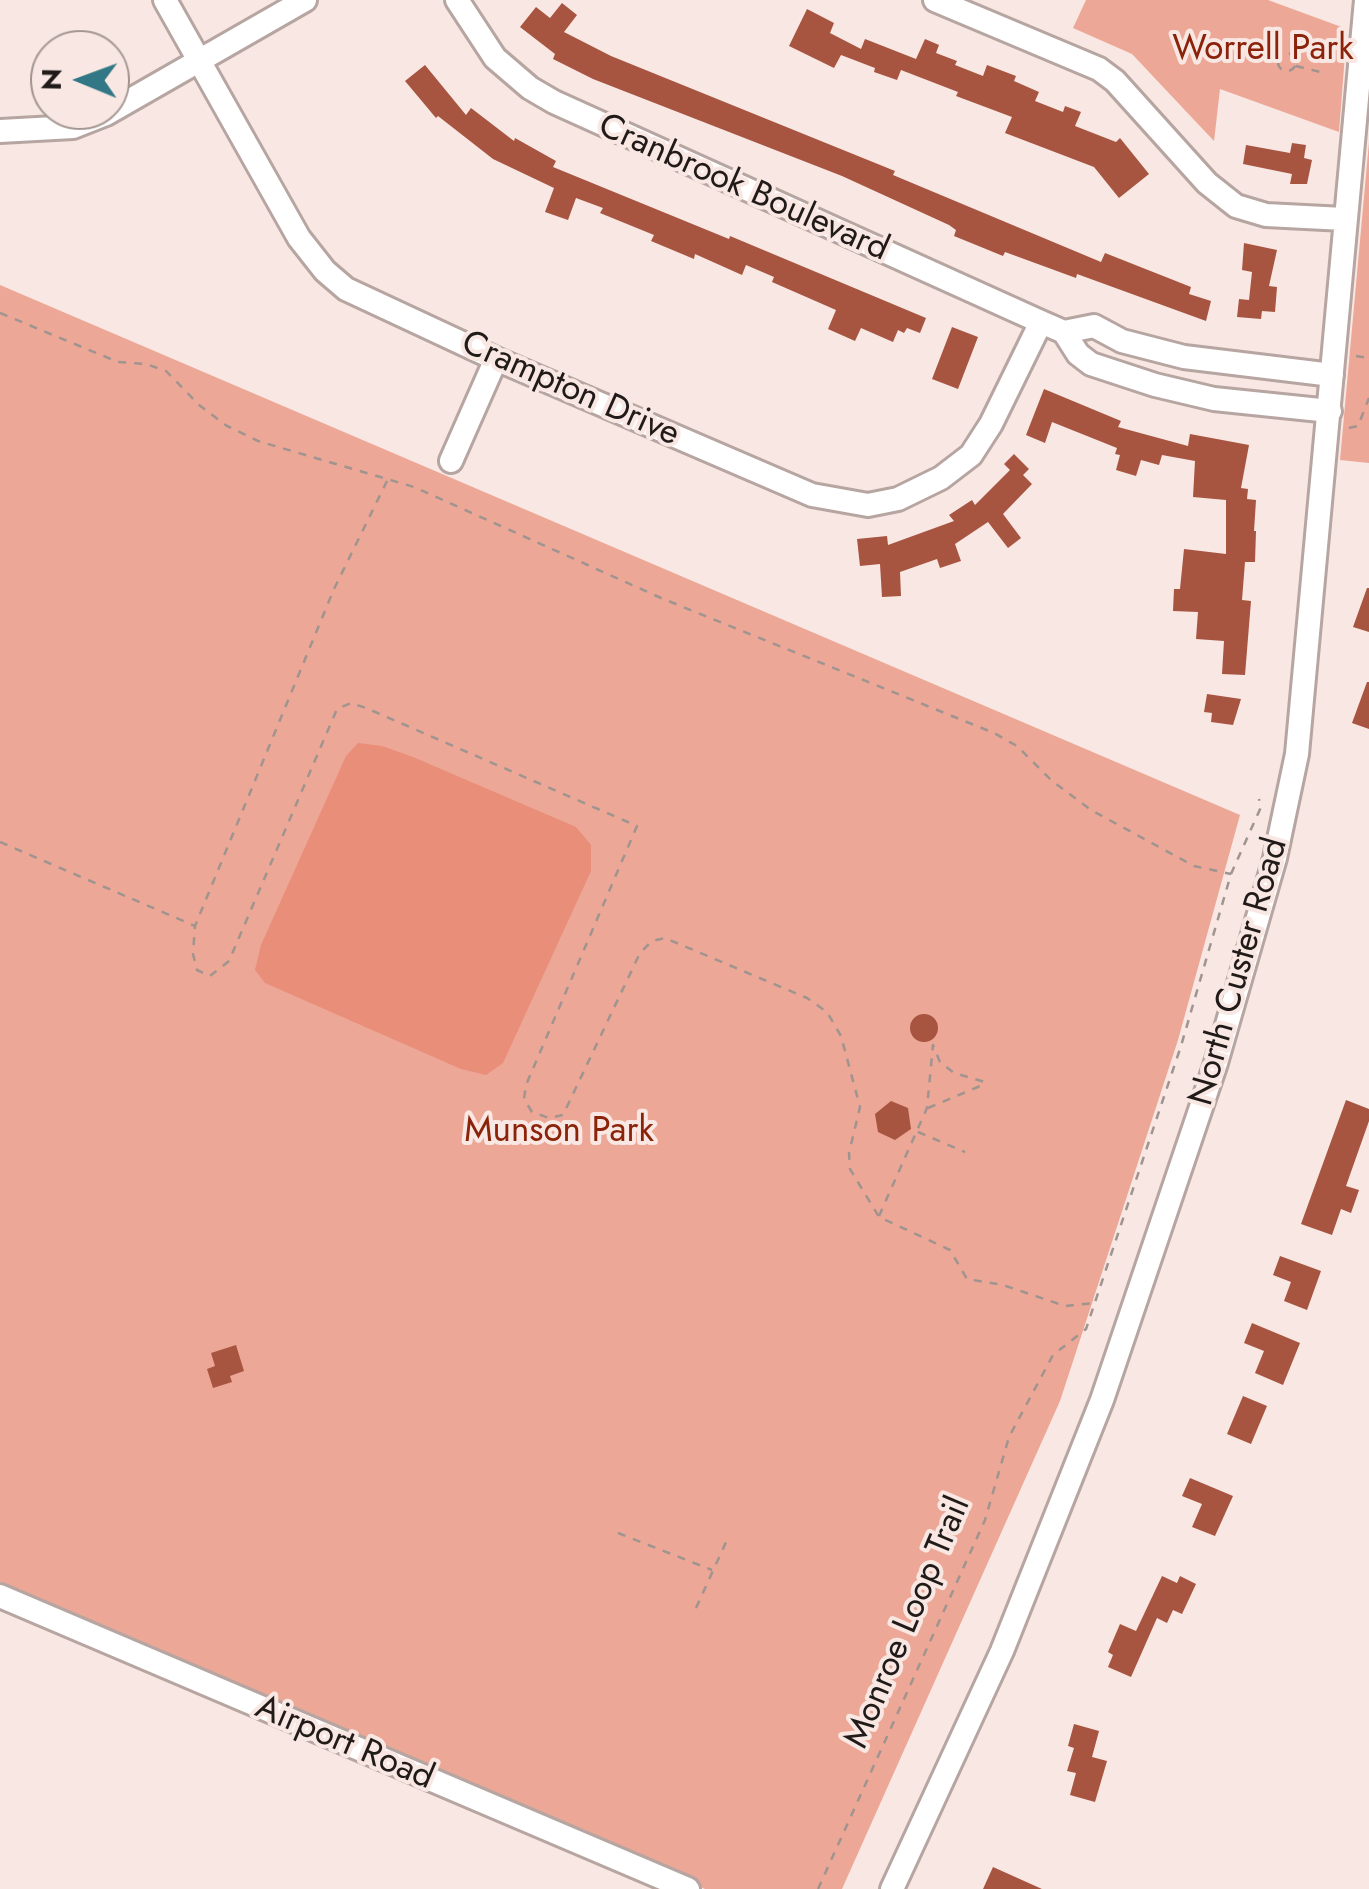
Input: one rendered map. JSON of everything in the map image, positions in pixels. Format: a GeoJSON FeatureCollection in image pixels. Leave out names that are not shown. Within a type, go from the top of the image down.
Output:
{"type":"FeatureCollection","features":[{"type":"Feature","properties":{"kind":"street","name":"Crampton Drive"},"geometry":{"type":"LineString","coordinates":[[165,0],[299,238],[346,289],[496,359],[812,495],[868,505],[918,490],[941,478],[971,455],[991,424],[1041,322]]}},
{"type":"Feature","properties":{"kind":"street"},"geometry":{"type":"LineString","coordinates":[[0,130],[72,127],[106,114],[305,0]]}},
{"type":"Feature","properties":{"kind":"street","name":"Cranbrook Boulevard"},"geometry":{"type":"LineString","coordinates":[[457,0],[496,58],[530,88],[554,102],[1064,332],[1078,354],[1091,364],[1155,386],[1214,400],[1336,420]]}},
{"type":"Feature","properties":{"kind":"street"},"geometry":{"type":"LineString","coordinates":[[935,0],[1099,70],[1116,81],[1206,183],[1236,206],[1266,214],[1344,219]]}},
{"type":"Feature","properties":{"kind":"street","name":"North Custer Road"},"geometry":{"type":"LineString","coordinates":[[892,1889],[1009,1634],[1095,1418],[1211,1080],[1258,924],[1297,754],[1336,420],[1332,375],[1366,0]]}},
{"type":"Feature","properties":{"kind":"street","name":"Cranbrook Boulevard"},"geometry":{"type":"LineString","coordinates":[[1064,332],[1094,326],[1122,341],[1184,358],[1332,375]]}},
{"type":"Feature","properties":{"kind":"street"},"geometry":{"type":"LineString","coordinates":[[450,460],[496,359]]}},
{"type":"Feature","properties":{"kind":"street","name":"Airport Road"},"geometry":{"type":"LineString","coordinates":[[0,1596],[688,1889]]}},
{"type":"Feature","properties":{"kind":"path"},"geometry":{"type":"LineString","coordinates":[[1218,51],[1278,60]]}},
{"type":"Feature","properties":{"kind":"path"},"geometry":{"type":"LineString","coordinates":[[1296,66],[1290,53],[1278,60],[1278,66],[1286,72],[1296,66],[1324,73]]}},
{"type":"Feature","properties":{"kind":"path"},"geometry":{"type":"LineString","coordinates":[[0,313],[118,362],[166,370],[213,416],[258,441],[414,487],[660,598],[994,733],[1016,746],[1051,780],[1091,810],[1194,866],[1231,874]]}},
{"type":"Feature","properties":{"kind":"path"},"geometry":{"type":"LineString","coordinates":[[1352,355],[1369,358]]}},
{"type":"Feature","properties":{"kind":"path"},"geometry":{"type":"LineString","coordinates":[[1336,420],[1358,426],[1369,398]]}},
{"type":"Feature","properties":{"kind":"path"},"geometry":{"type":"LineString","coordinates":[[386,481],[334,589],[195,926],[198,970],[210,976],[230,961],[337,709],[351,704],[366,708],[637,826],[526,1085],[524,1099],[532,1112],[549,1118],[563,1114],[640,953],[652,941],[665,938],[808,998],[827,1012],[840,1036],[860,1107],[852,1130],[850,1170],[879,1217],[950,1250],[968,1279],[1003,1285],[1065,1306],[1094,1303]]}},
{"type":"Feature","properties":{"kind":"path","name":"Monroe Loop Trail"},"geometry":{"type":"LineString","coordinates":[[818,1889],[984,1520],[1009,1437],[1053,1354],[1086,1329],[1181,1046],[1231,874],[1261,807],[1259,799]]}},
{"type":"Feature","properties":{"kind":"path"},"geometry":{"type":"LineString","coordinates":[[0,842],[195,926]]}},
{"type":"Feature","properties":{"kind":"path"},"geometry":{"type":"LineString","coordinates":[[879,1217],[926,1108],[933,1045],[940,1062],[954,1073],[988,1083],[926,1108]]}},
{"type":"Feature","properties":{"kind":"path"},"geometry":{"type":"LineString","coordinates":[[916,1132],[965,1152]]}},
{"type":"Feature","properties":{"kind":"path"},"geometry":{"type":"LineString","coordinates":[[618,1533],[712,1570]]}},
{"type":"Feature","properties":{"kind":"path"},"geometry":{"type":"LineString","coordinates":[[696,1608],[726,1540]]}},
{"type":"Feature","properties":{"kind":"green space","name":"Worrell Park"},"geometry":{"type":"Polygon","coordinates":[[[1086,0],[1268,0],[1347,29],[1339,132],[1220,89],[1214,141],[1132,54],[1073,28],[1086,0]]]}},
{"type":"Feature","properties":{"kind":"green space"},"geometry":{"type":"Polygon","coordinates":[[[1369,142],[1369,463],[1340,460],[1369,142]]]}},
{"type":"Feature","properties":{"kind":"green space","name":"Munson Park"},"geometry":{"type":"Polygon","coordinates":[[[0,285],[1240,815],[1178,1040],[1060,1401],[842,1889],[705,1889],[0,1586],[0,285]]]}},
{"type":"Feature","properties":{"kind":"shaded area"},"geometry":{"type":"Polygon","coordinates":[[[358,743],[382,746],[413,757],[576,827],[591,845],[591,871],[503,1063],[486,1075],[461,1069],[265,983],[255,970],[261,945],[346,756],[358,743]]]}},
{"type":"Feature","properties":{"kind":"building"},"geometry":{"type":"Polygon","coordinates":[[[562,3],[577,15],[564,32],[611,56],[895,171],[893,175],[1101,262],[1105,253],[1191,287],[1189,294],[1211,301],[1206,321],[1077,274],[1076,278],[1005,252],[1003,256],[954,236],[956,230],[949,225],[842,176],[593,79],[553,59],[555,54],[520,27],[536,7],[550,18],[562,3]]]}},
{"type":"Feature","properties":{"kind":"building"},"geometry":{"type":"Polygon","coordinates":[[[807,9],[834,23],[830,33],[861,49],[865,39],[916,59],[925,39],[939,45],[936,53],[957,61],[955,65],[983,76],[987,65],[1016,76],[1014,81],[1039,92],[1035,101],[1063,112],[1065,106],[1081,112],[1075,126],[1116,142],[1120,138],[1149,174],[1119,198],[1094,167],[1005,133],[1012,117],[956,96],[958,92],[901,70],[897,80],[841,55],[834,68],[789,46],[807,9]]]}},
{"type":"Feature","properties":{"kind":"building"},"geometry":{"type":"Polygon","coordinates":[[[425,65],[466,115],[471,108],[514,141],[515,138],[556,161],[553,167],[926,318],[920,333],[907,328],[904,333],[898,330],[893,342],[861,328],[855,341],[828,329],[836,310],[772,282],[774,277],[746,265],[742,275],[695,254],[694,259],[651,241],[654,235],[600,213],[603,208],[576,198],[568,220],[545,212],[554,188],[493,159],[436,118],[405,81],[425,65]]]}},
{"type":"Feature","properties":{"kind":"building"},"geometry":{"type":"Polygon","coordinates":[[[1292,143],[1306,145],[1304,158],[1312,160],[1307,184],[1290,184],[1292,174],[1243,164],[1246,145],[1290,153],[1292,143]]]}},
{"type":"Feature","properties":{"kind":"building"},"geometry":{"type":"Polygon","coordinates":[[[1244,243],[1277,250],[1269,286],[1277,287],[1275,312],[1262,311],[1261,319],[1237,317],[1239,299],[1249,300],[1252,272],[1242,270],[1244,243]]]}},
{"type":"Feature","properties":{"kind":"building"},"geometry":{"type":"Polygon","coordinates":[[[952,327],[978,337],[958,389],[932,379],[952,327]]]}},
{"type":"Feature","properties":{"kind":"building"},"geometry":{"type":"Polygon","coordinates":[[[1044,389],[1121,421],[1118,427],[1188,446],[1190,434],[1249,445],[1241,488],[1248,489],[1247,499],[1256,500],[1256,531],[1255,562],[1245,562],[1242,600],[1251,601],[1245,675],[1222,674],[1224,641],[1196,639],[1198,612],[1173,611],[1174,589],[1180,589],[1184,549],[1226,554],[1226,500],[1193,497],[1195,461],[1162,455],[1159,465],[1141,460],[1136,476],[1116,470],[1120,455],[1115,454],[1117,448],[1052,422],[1045,443],[1026,435],[1044,389]]]}},
{"type":"Feature","properties":{"kind":"building"},"geometry":{"type":"Polygon","coordinates":[[[1014,454],[1029,469],[1023,475],[1032,484],[1003,514],[1021,538],[1008,548],[988,522],[955,544],[961,561],[940,568],[937,559],[900,572],[901,596],[882,597],[880,564],[860,566],[857,539],[887,536],[888,545],[954,521],[949,515],[972,500],[975,505],[1010,470],[1004,464],[1014,454]]]}},
{"type":"Feature","properties":{"kind":"building"},"geometry":{"type":"Polygon","coordinates":[[[1369,588],[1369,632],[1353,627],[1369,588]]]}},
{"type":"Feature","properties":{"kind":"building"},"geometry":{"type":"Polygon","coordinates":[[[1369,682],[1369,729],[1352,723],[1369,682]]]}},
{"type":"Feature","properties":{"kind":"building"},"geometry":{"type":"Polygon","coordinates":[[[1207,694],[1241,699],[1233,725],[1211,722],[1212,713],[1204,712],[1207,694]]]}},
{"type":"Feature","properties":{"kind":"building"},"geometry":{"type":"Polygon","coordinates":[[[924,1014],[934,1018],[938,1028],[934,1038],[924,1042],[914,1038],[910,1028],[914,1018],[924,1014]]]}},
{"type":"Feature","properties":{"kind":"building"},"geometry":{"type":"Polygon","coordinates":[[[1346,1100],[1369,1109],[1369,1121],[1346,1186],[1359,1190],[1351,1213],[1341,1209],[1332,1235],[1301,1224],[1346,1100]]]}},
{"type":"Feature","properties":{"kind":"building"},"geometry":{"type":"Polygon","coordinates":[[[891,1101],[908,1108],[911,1129],[895,1140],[878,1132],[875,1114],[891,1101]]]}},
{"type":"Feature","properties":{"kind":"building"},"geometry":{"type":"Polygon","coordinates":[[[1280,1256],[1321,1271],[1307,1310],[1284,1301],[1291,1282],[1273,1275],[1280,1256]]]}},
{"type":"Feature","properties":{"kind":"building"},"geometry":{"type":"Polygon","coordinates":[[[1252,1323],[1300,1343],[1283,1385],[1255,1373],[1264,1351],[1244,1343],[1252,1323]]]}},
{"type":"Feature","properties":{"kind":"building"},"geometry":{"type":"Polygon","coordinates":[[[236,1345],[244,1371],[230,1376],[232,1382],[213,1388],[207,1369],[215,1366],[211,1353],[236,1345]]]}},
{"type":"Feature","properties":{"kind":"building"},"geometry":{"type":"Polygon","coordinates":[[[1243,1396],[1267,1406],[1251,1444],[1227,1434],[1243,1396]]]}},
{"type":"Feature","properties":{"kind":"building"},"geometry":{"type":"Polygon","coordinates":[[[1190,1478],[1233,1496],[1215,1536],[1192,1527],[1202,1504],[1182,1496],[1190,1478]]]}},
{"type":"Feature","properties":{"kind":"building"},"geometry":{"type":"Polygon","coordinates":[[[1162,1576],[1177,1583],[1180,1576],[1196,1584],[1182,1614],[1173,1610],[1167,1623],[1157,1618],[1131,1677],[1108,1667],[1113,1655],[1108,1652],[1120,1624],[1136,1631],[1162,1576]]]}},
{"type":"Feature","properties":{"kind":"building"},"geometry":{"type":"Polygon","coordinates":[[[1074,1724],[1099,1731],[1092,1757],[1107,1761],[1095,1802],[1070,1795],[1076,1773],[1067,1771],[1074,1748],[1068,1746],[1074,1724]]]}},
{"type":"Feature","properties":{"kind":"building"},"geometry":{"type":"Polygon","coordinates":[[[993,1867],[1042,1889],[983,1889],[993,1867]]]}}]}
